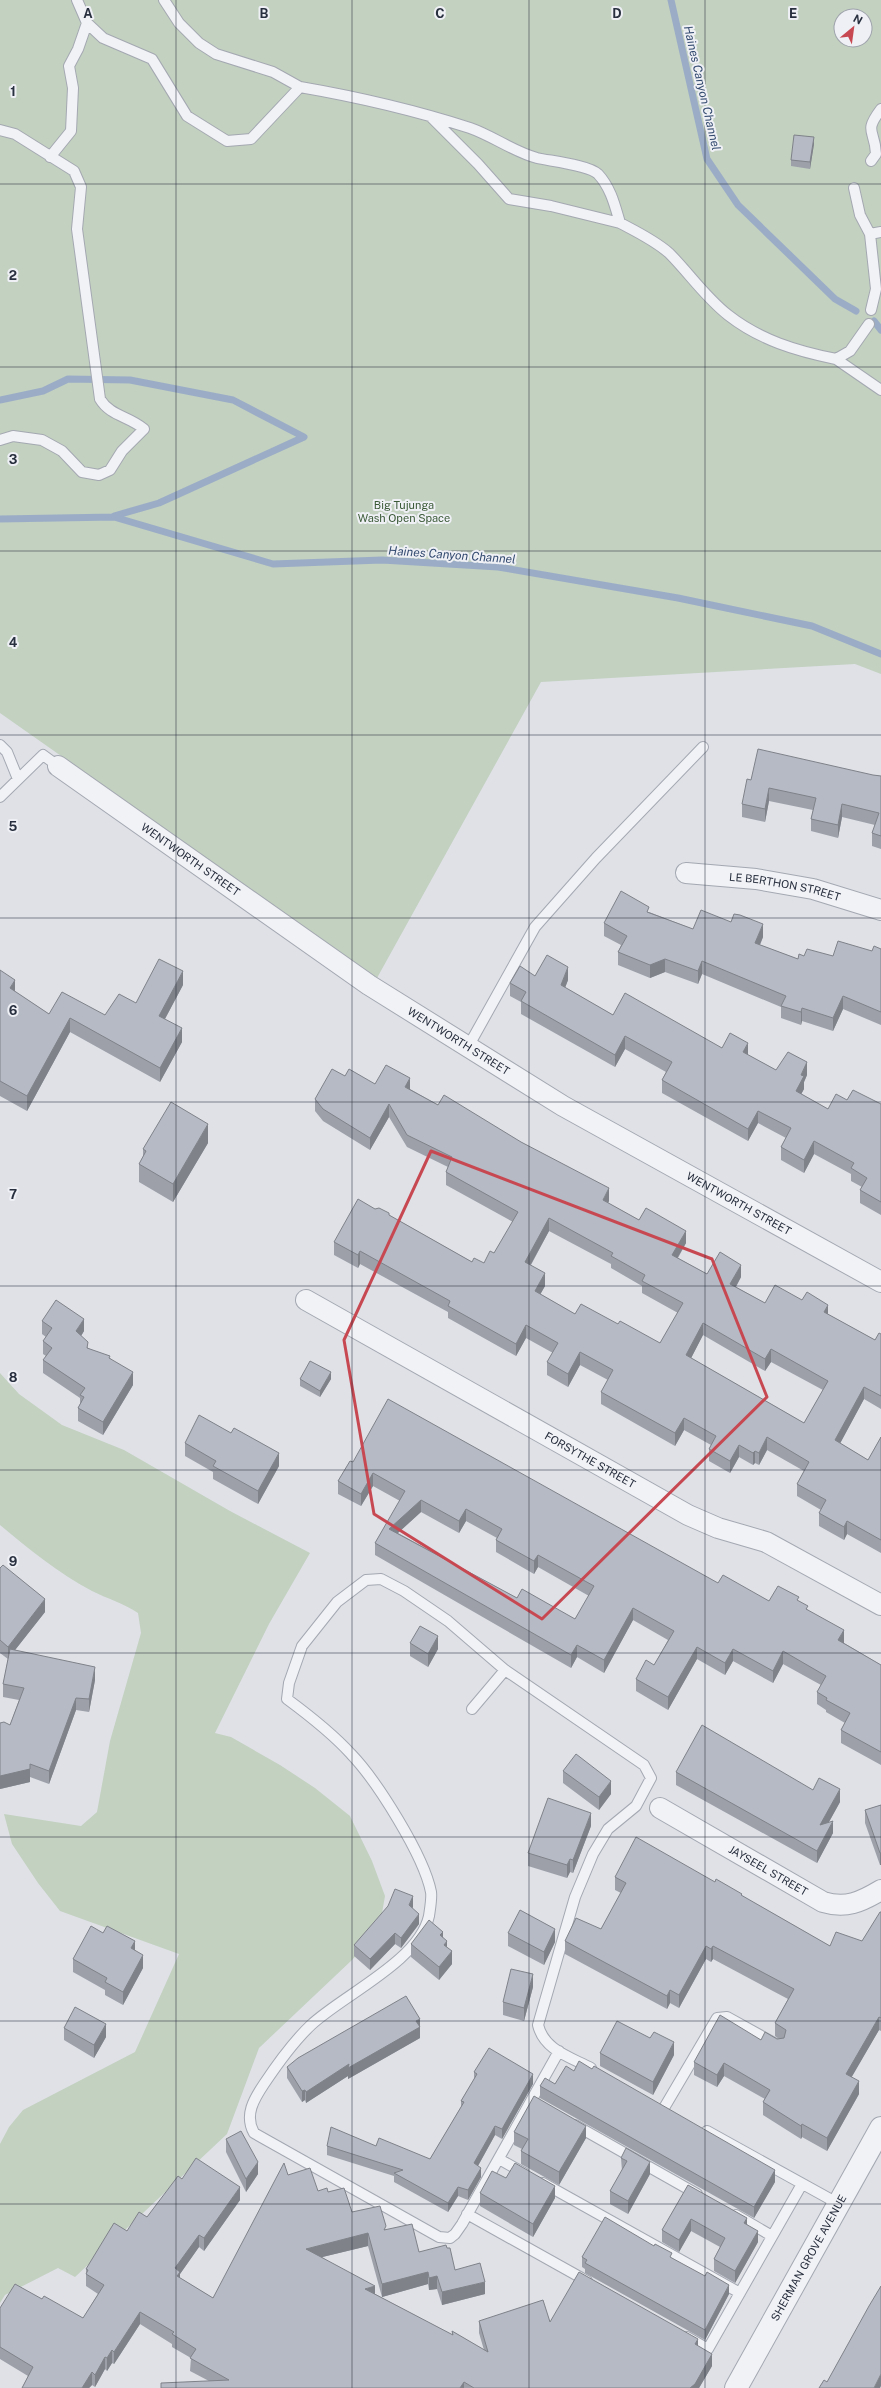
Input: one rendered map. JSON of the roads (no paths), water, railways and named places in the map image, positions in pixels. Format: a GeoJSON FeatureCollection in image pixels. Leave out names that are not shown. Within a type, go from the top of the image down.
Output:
{"type":"FeatureCollection","features":[{"type":"Feature","properties":{"kind":"street","name":"WENTWORTH STREET"},"geometry":{"type":"LineString","coordinates":[[58,766],[369,985],[563,1106],[881,1282]]}},
{"type":"Feature","properties":{"kind":"street","name":"LE BERTHON STREET"},"geometry":{"type":"LineString","coordinates":[[686,873],[756,879],[813,889],[881,910]]}},
{"type":"Feature","properties":{"kind":"street","name":"FORSYTHE STREET"},"geometry":{"type":"LineString","coordinates":[[306,1300],[688,1515],[718,1528],[771,1545],[881,1605]]}},
{"type":"Feature","properties":{"kind":"street","name":"JAYSEEL STREET"},"geometry":{"type":"LineString","coordinates":[[660,1808],[823,1902],[843,1906],[853,1905],[881,1890]]}},
{"type":"Feature","properties":{"kind":"street","name":"SHERMAN GROVE AVENUE"},"geometry":{"type":"LineString","coordinates":[[736,2388],[881,2128]]}},
{"type":"Feature","properties":{"kind":"lane"},"geometry":{"type":"LineString","coordinates":[[77,0],[86,23],[103,38],[152,59],[187,116],[227,142],[251,139],[300,87]]}},
{"type":"Feature","properties":{"kind":"lane"},"geometry":{"type":"LineString","coordinates":[[164,0],[179,23],[205,47],[216,54],[273,72],[300,87],[365,98],[431,117],[472,129],[535,157],[570,164],[597,173],[611,193],[620,223]]}},
{"type":"Feature","properties":{"kind":"lane"},"geometry":{"type":"LineString","coordinates":[[50,157],[71,131],[73,88],[69,66],[78,50],[86,23]]}},
{"type":"Feature","properties":{"kind":"lane"},"geometry":{"type":"LineString","coordinates":[[871,160],[876,154],[876,144],[870,132],[871,122],[881,109]]}},
{"type":"Feature","properties":{"kind":"lane"},"geometry":{"type":"LineString","coordinates":[[431,117],[478,164],[509,199],[551,206],[620,223],[648,237],[669,254],[694,283],[728,315],[767,340],[799,351],[836,359],[881,390]]}},
{"type":"Feature","properties":{"kind":"lane"},"geometry":{"type":"LineString","coordinates":[[0,130],[15,134],[74,171],[81,187],[77,229],[84,290],[100,399],[104,407],[111,413],[135,420],[144,429],[122,451],[110,470],[99,475],[82,472],[62,451],[42,440],[12,436],[0,440]]}},
{"type":"Feature","properties":{"kind":"lane"},"geometry":{"type":"LineString","coordinates":[[854,188],[860,215],[870,234],[876,289],[872,310]]}},
{"type":"Feature","properties":{"kind":"lane"},"geometry":{"type":"LineString","coordinates":[[870,234],[881,232]]}},
{"type":"Feature","properties":{"kind":"lane"},"geometry":{"type":"LineString","coordinates":[[836,359],[850,351],[869,324]]}},
{"type":"Feature","properties":{"kind":"lane"},"geometry":{"type":"LineString","coordinates":[[0,745],[7,752],[18,779]]}},
{"type":"Feature","properties":{"kind":"lane"},"geometry":{"type":"LineString","coordinates":[[468,1047],[535,928],[596,858],[703,747]]}},
{"type":"Feature","properties":{"kind":"lane"},"geometry":{"type":"LineString","coordinates":[[0,797],[43,756],[58,766]]}},
{"type":"Feature","properties":{"kind":"lane"},"geometry":{"type":"LineString","coordinates":[[559,2051],[535,2102],[453,2237],[446,2239],[439,2237],[254,2133],[250,2126],[250,2109],[256,2096],[280,2059],[311,2025],[364,1987],[398,1960],[417,1940],[429,1917],[432,1892],[419,1858],[378,1788],[353,1755],[331,1734],[287,1699],[289,1683],[302,1646],[337,1602],[366,1580],[381,1579],[404,1591],[448,1621],[505,1670],[644,1765],[651,1778],[636,1806],[608,1829],[593,1854],[575,1897],[538,2025],[544,2041],[601,2074]]}},
{"type":"Feature","properties":{"kind":"lane"},"geometry":{"type":"LineString","coordinates":[[472,1709],[505,1670]]}},
{"type":"Feature","properties":{"kind":"lane"},"geometry":{"type":"LineString","coordinates":[[664,2108],[717,2018],[727,2017],[780,2046]]}},
{"type":"Feature","properties":{"kind":"lane"},"geometry":{"type":"LineString","coordinates":[[566,2120],[703,2197]]}},
{"type":"Feature","properties":{"kind":"lane"},"geometry":{"type":"LineString","coordinates":[[699,2127],[838,2204]]}},
{"type":"Feature","properties":{"kind":"lane"},"geometry":{"type":"LineString","coordinates":[[499,2159],[740,2293]]}},
{"type":"Feature","properties":{"kind":"lane"},"geometry":{"type":"LineString","coordinates":[[680,2334],[708,2349],[802,2184]]}},
{"type":"Feature","properties":{"kind":"lane"},"geometry":{"type":"LineString","coordinates":[[724,2209],[772,2236]]}},
{"type":"Feature","properties":{"kind":"lane"},"geometry":{"type":"LineString","coordinates":[[467,2214],[598,2287]]}},
{"type":"Feature","properties":{"kind":"waterway","name":"Haines Canyon Channel"},"geometry":{"type":"LineString","coordinates":[[671,0],[707,159],[738,205],[835,299],[856,311]]}},
{"type":"Feature","properties":{"kind":"waterway","name":"Haines Canyon Channel"},"geometry":{"type":"LineString","coordinates":[[874,321],[881,330]]}},
{"type":"Feature","properties":{"kind":"waterway","name":"Haines Canyon Channel"},"geometry":{"type":"LineString","coordinates":[[0,400],[43,391],[68,379],[130,380],[233,400],[304,437],[159,503],[114,516]]}},
{"type":"Feature","properties":{"kind":"waterway","name":"Haines Canyon Channel"},"geometry":{"type":"LineString","coordinates":[[0,519],[114,517],[273,564],[382,560],[498,567],[678,598],[812,626],[881,654]]}},
{"type":"Feature","properties":{"kind":"park label","name":"Big Tujunga Wash Open Space"},"geometry":{"type":"Point","coordinates":[404,511]}}]}
